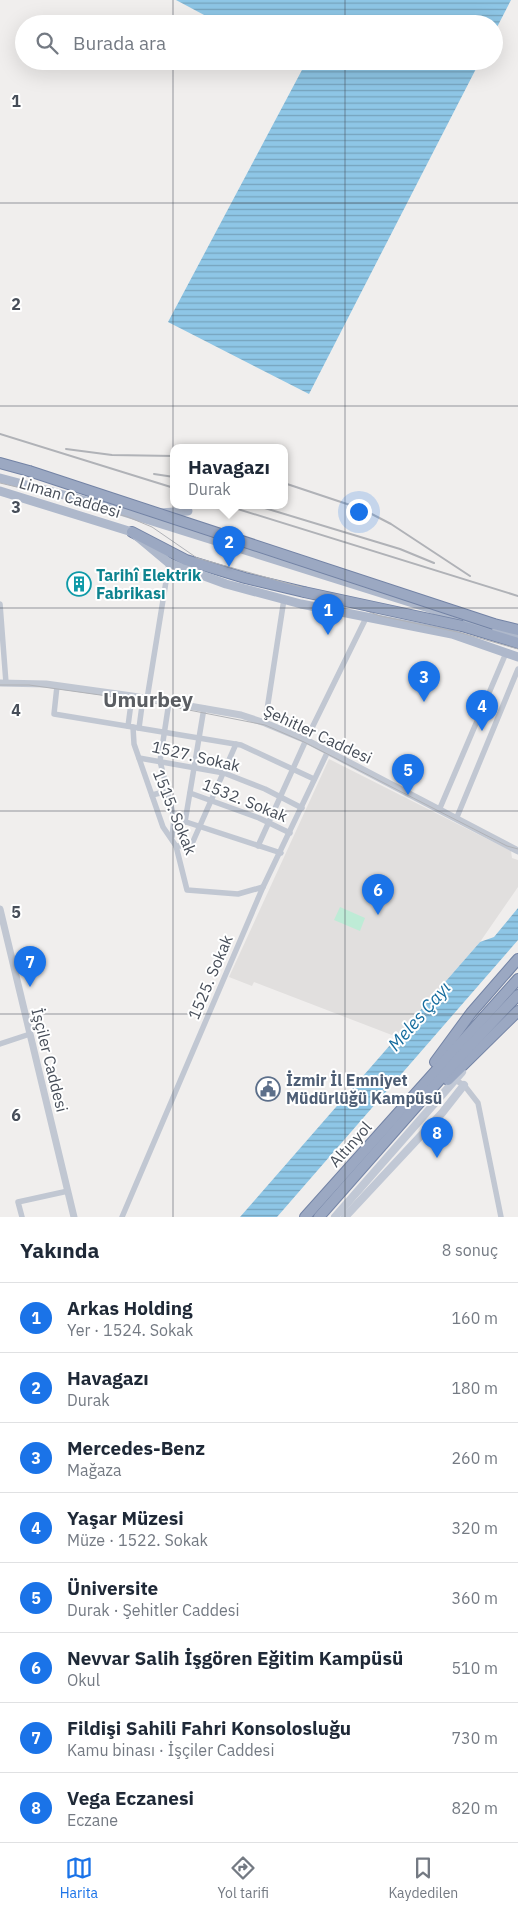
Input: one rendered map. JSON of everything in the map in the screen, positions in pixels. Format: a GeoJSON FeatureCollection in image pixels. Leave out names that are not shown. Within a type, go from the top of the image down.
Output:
{"type":"FeatureCollection","features":[{"type":"Feature","properties":{"kind":"highway"},"geometry":{"type":"LineString","coordinates":[[0,462],[388,590],[518,630]]}},
{"type":"Feature","properties":{"kind":"highway"},"geometry":{"type":"LineString","coordinates":[[132,532],[186,560],[264,583],[462,626],[518,643]]}},
{"type":"Feature","properties":{"kind":"highway"},"geometry":{"type":"LineString","coordinates":[[412,1097],[419,1081],[471,1013],[518,960]]}},
{"type":"Feature","properties":{"kind":"highway","name":"Altınyol"},"geometry":{"type":"LineString","coordinates":[[305,1217],[518,979]]}},
{"type":"Feature","properties":{"kind":"highway","name":"Altınyol"},"geometry":{"type":"LineString","coordinates":[[320,1217],[465,1051],[518,995]]}},
{"type":"Feature","properties":{"kind":"highway"},"geometry":{"type":"LineString","coordinates":[[408,1118],[490,1040],[518,1010]]}},
{"type":"Feature","properties":{"kind":"main road"},"geometry":{"type":"LineString","coordinates":[[0,478],[132,515],[518,636]]}},
{"type":"Feature","properties":{"kind":"main road","name":"Liman Caddesi"},"geometry":{"type":"LineString","coordinates":[[0,491],[132,532]]}},
{"type":"Feature","properties":{"kind":"main road"},"geometry":{"type":"LineString","coordinates":[[132,515],[188,511]]}},
{"type":"Feature","properties":{"kind":"main road"},"geometry":{"type":"LineString","coordinates":[[132,532],[169,563],[226,584],[366,618],[452,634],[518,657]]}},
{"type":"Feature","properties":{"kind":"main road"},"geometry":{"type":"LineString","coordinates":[[334,1217],[490,1040]]}},
{"type":"Feature","properties":{"kind":"main road"},"geometry":{"type":"LineString","coordinates":[[346,1217],[442,1113],[464,1085]]}},
{"type":"Feature","properties":{"kind":"street"},"geometry":{"type":"LineString","coordinates":[[133,727],[145,698],[169,563]]}},
{"type":"Feature","properties":{"kind":"street"},"geometry":{"type":"LineString","coordinates":[[265,723],[284,598]]}},
{"type":"Feature","properties":{"kind":"street"},"geometry":{"type":"LineString","coordinates":[[0,604],[3,683]]}},
{"type":"Feature","properties":{"kind":"street"},"geometry":{"type":"LineString","coordinates":[[258,846],[306,740],[366,618]]}},
{"type":"Feature","properties":{"kind":"street"},"geometry":{"type":"LineString","coordinates":[[440,808],[506,652]]}},
{"type":"Feature","properties":{"kind":"street"},"geometry":{"type":"LineString","coordinates":[[457,817],[518,669]]}},
{"type":"Feature","properties":{"kind":"street","name":"Şehitler Caddesi"},"geometry":{"type":"LineString","coordinates":[[3,683],[57,686],[132,696],[204,708],[265,723],[328,751],[440,808],[518,851]]}},
{"type":"Feature","properties":{"kind":"street"},"geometry":{"type":"LineString","coordinates":[[57,686],[54,714],[236,744],[314,779]]}},
{"type":"Feature","properties":{"kind":"street","name":"1515. Sokak"},"geometry":{"type":"LineString","coordinates":[[132,696],[134,744],[163,827],[172,836],[176,846],[187,890],[238,894],[263,887]]}},
{"type":"Feature","properties":{"kind":"street"},"geometry":{"type":"LineString","coordinates":[[169,702],[160,761],[174,818],[172,836]]}},
{"type":"Feature","properties":{"kind":"street"},"geometry":{"type":"LineString","coordinates":[[185,822],[196,767],[204,708]]}},
{"type":"Feature","properties":{"kind":"street"},"geometry":{"type":"LineString","coordinates":[[176,846],[191,846],[236,744]]}},
{"type":"Feature","properties":{"kind":"street","name":"1525. Sokak"},"geometry":{"type":"LineString","coordinates":[[122,1217],[263,887],[281,853],[328,751]]}},
{"type":"Feature","properties":{"kind":"street","name":"1527. Sokak"},"geometry":{"type":"LineString","coordinates":[[139,758],[224,773],[302,808]]}},
{"type":"Feature","properties":{"kind":"street"},"geometry":{"type":"LineString","coordinates":[[152,795],[168,790]]}},
{"type":"Feature","properties":{"kind":"street","name":"1532. Sokak"},"geometry":{"type":"LineString","coordinates":[[190,793],[259,818],[267,824],[290,833]]}},
{"type":"Feature","properties":{"kind":"street"},"geometry":{"type":"LineString","coordinates":[[174,818],[281,853]]}},
{"type":"Feature","properties":{"kind":"street","name":"İşçiler Caddesi"},"geometry":{"type":"LineString","coordinates":[[0,909],[74,1217]]}},
{"type":"Feature","properties":{"kind":"street"},"geometry":{"type":"LineString","coordinates":[[0,1044],[30,1034]]}},
{"type":"Feature","properties":{"kind":"street"},"geometry":{"type":"LineString","coordinates":[[455,1080],[464,1085],[478,1103],[501,1217]]}},
{"type":"Feature","properties":{"kind":"street"},"geometry":{"type":"LineString","coordinates":[[22,1217],[18,1202],[68,1191]]}},
{"type":"Feature","properties":{"kind":"shaded area"},"geometry":{"type":"Polygon","coordinates":[[[329,759],[511,851],[512,858],[518,860],[518,887],[480,942],[397,1037],[254,982],[252,986],[229,977],[329,759]]]}},
{"type":"Feature","properties":{"kind":"green space"},"geometry":{"type":"Polygon","coordinates":[[[340,907],[365,918],[360,931],[334,920],[340,907]]]}},
{"type":"Feature","properties":{"kind":"water"},"geometry":{"type":"Polygon","coordinates":[[[176,0],[511,0],[503,16],[204,15],[176,0]]]}},
{"type":"Feature","properties":{"kind":"water"},"geometry":{"type":"Polygon","coordinates":[[[302,70],[475,70],[309,394],[168,322],[302,70]]]}},
{"type":"Feature","properties":{"kind":"water","name":"Meles Çayı"},"geometry":{"type":"Polygon","coordinates":[[[518,908],[518,940],[277,1217],[240,1217],[480,942],[494,937],[518,908]]]}},
{"type":"Feature","properties":{"kind":"tram line"},"geometry":{"type":"LineString","coordinates":[[0,483],[71,500],[128,517],[152,527],[197,558],[315,591],[380,616],[458,632],[518,649]]}},
{"type":"Feature","properties":{"kind":"tram line"},"geometry":{"type":"LineString","coordinates":[[0,685],[29,685],[143,701],[265,725],[304,742],[507,846],[518,849]]}},
{"type":"Feature","properties":{"kind":"railway"},"geometry":{"type":"LineString","coordinates":[[0,434],[170,487]]}},
{"type":"Feature","properties":{"kind":"railway"},"geometry":{"type":"LineString","coordinates":[[66,449],[112,455],[170,456]]}},
{"type":"Feature","properties":{"kind":"railway"},"geometry":{"type":"LineString","coordinates":[[154,474],[170,476]]}},
{"type":"Feature","properties":{"kind":"railway"},"geometry":{"type":"LineString","coordinates":[[288,484],[362,509],[391,524],[470,576]]}},
{"type":"Feature","properties":{"kind":"railway"},"geometry":{"type":"LineString","coordinates":[[238,509],[518,596]]}},
{"type":"Feature","properties":{"kind":"railway"},"geometry":{"type":"LineString","coordinates":[[268,509],[400,549],[434,563]]}},
{"type":"Feature","properties":{"kind":"place","name":"Havagazı"},"geometry":{"type":"Point","coordinates":[229,567]}},
{"type":"Feature","properties":{"kind":"place","name":"Tarihî Elektrik Fabrikası"},"geometry":{"type":"Point","coordinates":[79,584]}},
{"type":"Feature","properties":{"kind":"place","name":"Arkas Holding"},"geometry":{"type":"Point","coordinates":[328,635]}},
{"type":"Feature","properties":{"kind":"place","name":"Mercedes-Benz"},"geometry":{"type":"Point","coordinates":[424,702]}},
{"type":"Feature","properties":{"kind":"place","name":"Yaşar Müzesi"},"geometry":{"type":"Point","coordinates":[482,731]}},
{"type":"Feature","properties":{"kind":"place","name":"Üniversite"},"geometry":{"type":"Point","coordinates":[408,795]}},
{"type":"Feature","properties":{"kind":"place","name":"Nevvar Salih İşgören Eğitim Kampüsü"},"geometry":{"type":"Point","coordinates":[378,915]}},
{"type":"Feature","properties":{"kind":"place","name":"Fildişi Sahili Fahri Konsolosluğu"},"geometry":{"type":"Point","coordinates":[30,987]}},
{"type":"Feature","properties":{"kind":"place","name":"İzmir İl Emniyet Müdürlüğü Kampüsü"},"geometry":{"type":"Point","coordinates":[268,1089]}},
{"type":"Feature","properties":{"kind":"place","name":"Vega Eczanesi"},"geometry":{"type":"Point","coordinates":[437,1158]}},
{"type":"Feature","properties":{"kind":"district","name":"Umurbey"},"geometry":{"type":"Point","coordinates":[148,699]}}]}
